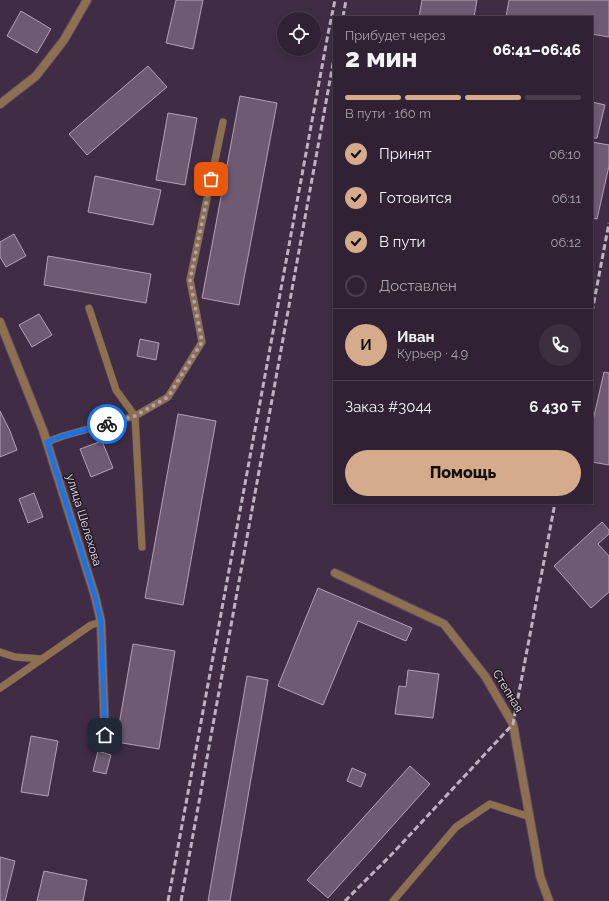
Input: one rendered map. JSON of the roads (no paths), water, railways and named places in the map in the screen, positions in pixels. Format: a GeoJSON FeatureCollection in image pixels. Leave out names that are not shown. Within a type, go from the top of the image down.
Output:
{"type":"FeatureCollection","features":[{"type":"Feature","properties":{"kind":"street"},"geometry":{"type":"LineString","coordinates":[[0,104],[36,76],[64,40],[87,0]]}},
{"type":"Feature","properties":{"kind":"street","name":"улица Шелехова"},"geometry":{"type":"LineString","coordinates":[[0,322],[44,430],[95,596],[101,622],[105,735]]}},
{"type":"Feature","properties":{"kind":"street","name":"Степная"},"geometry":{"type":"LineString","coordinates":[[335,574],[444,624],[485,676],[513,724],[540,876],[548,901]]}},
{"type":"Feature","properties":{"kind":"lane"},"geometry":{"type":"LineString","coordinates":[[47,442],[63,436],[135,416],[168,397],[202,342],[190,280],[223,122]]}},
{"type":"Feature","properties":{"kind":"lane"},"geometry":{"type":"LineString","coordinates":[[89,308],[116,390],[135,416],[142,547]]}},
{"type":"Feature","properties":{"kind":"lane"},"geometry":{"type":"LineString","coordinates":[[0,688],[91,625],[101,622]]}},
{"type":"Feature","properties":{"kind":"lane"},"geometry":{"type":"LineString","coordinates":[[0,652],[16,657],[42,659]]}},
{"type":"Feature","properties":{"kind":"lane"},"geometry":{"type":"LineString","coordinates":[[393,901],[456,827],[490,804],[530,817]]}},
{"type":"Feature","properties":{"kind":"railway"},"geometry":{"type":"LineString","coordinates":[[168,901],[335,0]]}},
{"type":"Feature","properties":{"kind":"railway"},"geometry":{"type":"LineString","coordinates":[[343,16],[346,0]]}},
{"type":"Feature","properties":{"kind":"railway"},"geometry":{"type":"LineString","coordinates":[[181,901],[333,64]]}},
{"type":"Feature","properties":{"kind":"railway"},"geometry":{"type":"LineString","coordinates":[[593,307],[609,223]]}},
{"type":"Feature","properties":{"kind":"railway"},"geometry":{"type":"LineString","coordinates":[[345,901],[393,853],[513,724],[555,504]]}}]}
